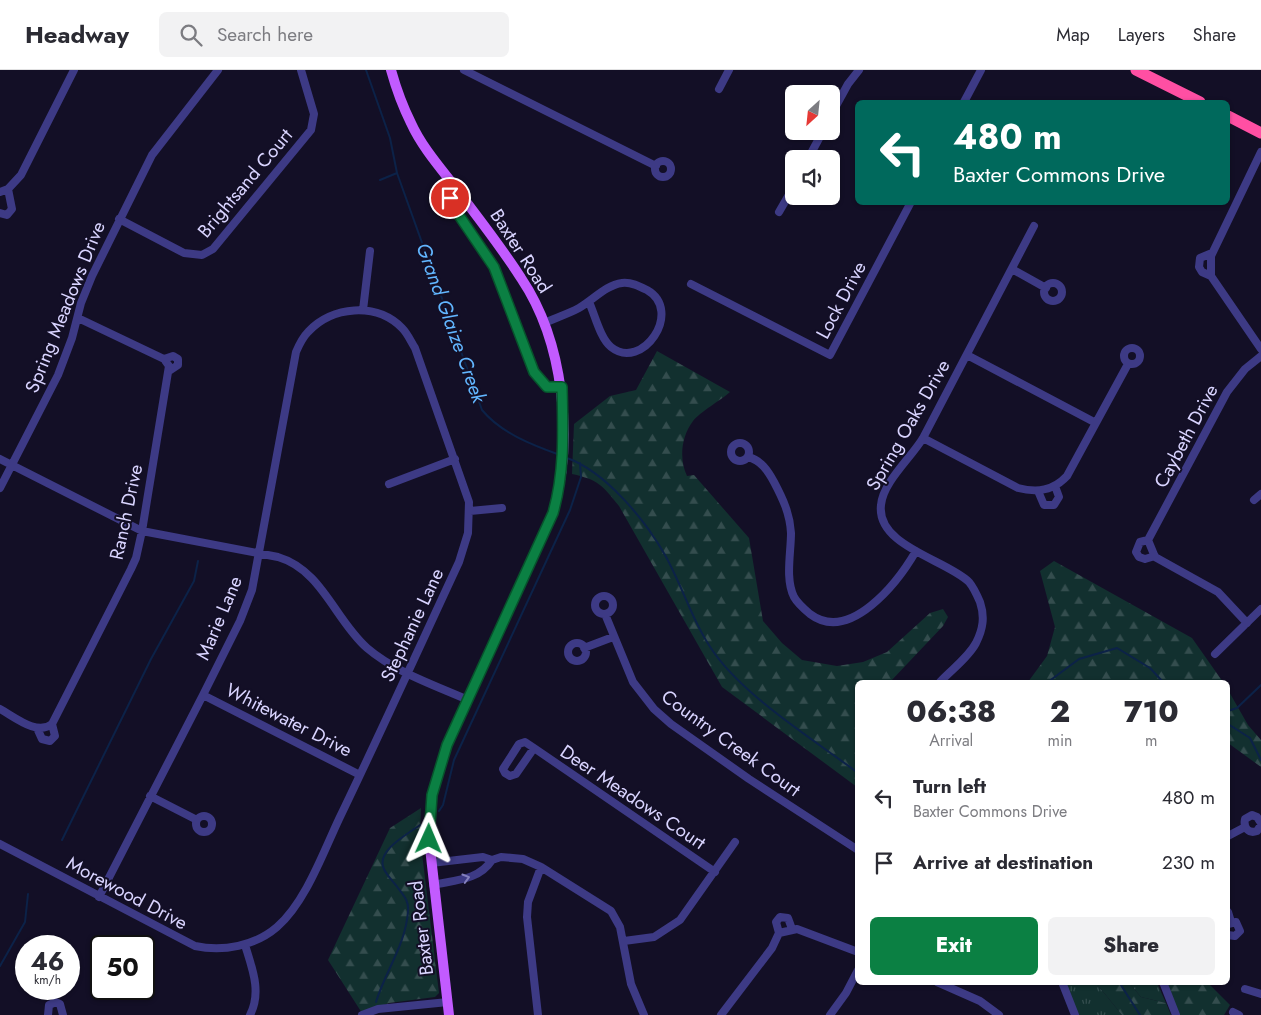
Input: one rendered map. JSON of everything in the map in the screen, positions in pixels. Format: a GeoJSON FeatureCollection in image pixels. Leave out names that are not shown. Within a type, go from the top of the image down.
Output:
{"type":"FeatureCollection","features":[{"type":"Feature","properties":{"kind":"highway"},"geometry":{"type":"LineString","coordinates":[[1136,70],[1196,100]]}},
{"type":"Feature","properties":{"kind":"highway"},"geometry":{"type":"LineString","coordinates":[[1230,117],[1261,133]]}},
{"type":"Feature","properties":{"kind":"main road","name":"Baxter Road"},"geometry":{"type":"LineString","coordinates":[[391,70],[411,124],[427,150],[523,280],[544,323],[562,387],[564,440],[561,474],[553,513],[447,745],[432,795],[429,815],[431,862],[449,1015]]}},
{"type":"Feature","properties":{"kind":"street"},"geometry":{"type":"LineString","coordinates":[[0,192],[8,188],[21,175],[74,70]]}},
{"type":"Feature","properties":{"kind":"street","name":"Spring Meadows Drive"},"geometry":{"type":"LineString","coordinates":[[0,488],[58,375],[92,276],[152,154],[218,70]]}},
{"type":"Feature","properties":{"kind":"street","name":"Brightsand Court"},"geometry":{"type":"LineString","coordinates":[[119,219],[184,253],[202,255],[213,249],[311,130],[314,114],[301,70]]}},
{"type":"Feature","properties":{"kind":"street"},"geometry":{"type":"LineString","coordinates":[[464,70],[656,166]]}},
{"type":"Feature","properties":{"kind":"street"},"geometry":{"type":"LineString","coordinates":[[719,89],[729,70]]}},
{"type":"Feature","properties":{"kind":"street"},"geometry":{"type":"LineString","coordinates":[[840,99],[858,70]]}},
{"type":"Feature","properties":{"kind":"street"},"geometry":{"type":"LineString","coordinates":[[965,100],[981,70]]}},
{"type":"Feature","properties":{"kind":"street"},"geometry":{"type":"LineString","coordinates":[[1261,152],[1212,253],[1210,266],[1211,276],[1261,349]]}},
{"type":"Feature","properties":{"kind":"street"},"geometry":{"type":"LineString","coordinates":[[0,213],[7,214],[12,209],[8,188]]}},
{"type":"Feature","properties":{"kind":"street"},"geometry":{"type":"LineString","coordinates":[[458,191],[450,198],[450,201],[494,267],[534,372],[547,387],[562,387]]}},
{"type":"Feature","properties":{"kind":"street"},"geometry":{"type":"LineString","coordinates":[[779,212],[785,202]]}},
{"type":"Feature","properties":{"kind":"street","name":"Lock Drive"},"geometry":{"type":"LineString","coordinates":[[691,284],[830,355],[909,205]]}},
{"type":"Feature","properties":{"kind":"street","name":"Spring Oaks Drive"},"geometry":{"type":"LineString","coordinates":[[942,680],[975,645],[982,630],[983,614],[974,589],[969,582],[895,537],[889,530],[880,505],[887,486],[912,456],[923,438],[1034,226]]}},
{"type":"Feature","properties":{"kind":"street"},"geometry":{"type":"LineString","coordinates":[[364,310],[370,251]]}},
{"type":"Feature","properties":{"kind":"street"},"geometry":{"type":"LineString","coordinates":[[1012,269],[1046,288]]}},
{"type":"Feature","properties":{"kind":"street"},"geometry":{"type":"LineString","coordinates":[[544,323],[589,302],[614,284],[632,283],[651,292],[657,299],[662,315],[660,327],[650,342],[633,352],[620,352],[610,346],[603,336],[589,302]]}},
{"type":"Feature","properties":{"kind":"street","name":"Stephanie Lane"},"geometry":{"type":"LineString","coordinates":[[245,945],[274,930],[291,912],[314,871],[459,562],[468,533],[470,511],[464,484],[415,348],[407,334],[388,319],[364,310]]}},
{"type":"Feature","properties":{"kind":"street","name":"Marie Lane"},"geometry":{"type":"LineString","coordinates":[[99,897],[203,695],[249,597],[260,554],[296,352],[308,331],[325,319],[343,311],[364,310]]}},
{"type":"Feature","properties":{"kind":"street","name":"Ranch Drive"},"geometry":{"type":"LineString","coordinates":[[37,728],[42,739],[50,741],[55,736],[52,724],[136,558],[169,371],[164,359],[78,318]]}},
{"type":"Feature","properties":{"kind":"street"},"geometry":{"type":"LineString","coordinates":[[967,355],[1096,423]]}},
{"type":"Feature","properties":{"kind":"street","name":"Caybeth Drive"},"geometry":{"type":"LineString","coordinates":[[1247,623],[1218,592],[1155,556],[1139,557],[1136,552],[1140,542],[1148,540],[1227,392],[1244,369],[1261,356]]}},
{"type":"Feature","properties":{"kind":"street"},"geometry":{"type":"LineString","coordinates":[[923,438],[1018,488],[1038,491],[1055,486],[1067,476],[1128,364]]}},
{"type":"Feature","properties":{"kind":"street"},"geometry":{"type":"LineString","coordinates":[[748,457],[761,463],[783,497],[790,524],[791,588],[799,604],[813,616],[831,622],[847,621],[857,615],[880,597],[903,573],[916,551]]}},
{"type":"Feature","properties":{"kind":"street"},"geometry":{"type":"LineString","coordinates":[[0,459],[142,530],[287,560],[304,570],[360,642],[378,656],[407,673],[468,700]]}},
{"type":"Feature","properties":{"kind":"street"},"geometry":{"type":"LineString","coordinates":[[389,484],[455,459]]}},
{"type":"Feature","properties":{"kind":"street"},"geometry":{"type":"LineString","coordinates":[[1038,491],[1044,505],[1054,505],[1059,497],[1055,486]]}},
{"type":"Feature","properties":{"kind":"street"},"geometry":{"type":"LineString","coordinates":[[1254,500],[1261,494]]}},
{"type":"Feature","properties":{"kind":"street"},"geometry":{"type":"LineString","coordinates":[[470,511],[502,508]]}},
{"type":"Feature","properties":{"kind":"street"},"geometry":{"type":"LineString","coordinates":[[1148,540],[1155,556]]}},
{"type":"Feature","properties":{"kind":"street"},"geometry":{"type":"LineString","coordinates":[[1215,654],[1261,609]]}},
{"type":"Feature","properties":{"kind":"street","name":"Country Creek Court"},"geometry":{"type":"LineString","coordinates":[[605,614],[633,682],[647,702],[662,716],[749,779],[855,848]]}},
{"type":"Feature","properties":{"kind":"street"},"geometry":{"type":"LineString","coordinates":[[584,648],[613,637]]}},
{"type":"Feature","properties":{"kind":"street","name":"Whitewater Drive"},"geometry":{"type":"LineString","coordinates":[[203,695],[360,775]]}},
{"type":"Feature","properties":{"kind":"street"},"geometry":{"type":"LineString","coordinates":[[0,709],[37,728],[46,728],[52,724]]}},
{"type":"Feature","properties":{"kind":"street","name":"Deer Meadows Court"},"geometry":{"type":"LineString","coordinates":[[534,748],[516,774],[510,776],[505,773],[503,766],[520,744],[525,742],[534,748],[715,872]]}},
{"type":"Feature","properties":{"kind":"street"},"geometry":{"type":"LineString","coordinates":[[150,796],[197,820]]}},
{"type":"Feature","properties":{"kind":"street"},"geometry":{"type":"LineString","coordinates":[[1250,816],[1257,817],[1261,824],[1255,832],[1249,831],[1245,827],[1244,822],[1250,816]]}},
{"type":"Feature","properties":{"kind":"street"},"geometry":{"type":"LineString","coordinates":[[1230,835],[1245,827]]}},
{"type":"Feature","properties":{"kind":"street"},"geometry":{"type":"LineString","coordinates":[[624,941],[654,937],[680,920],[735,842]]}},
{"type":"Feature","properties":{"kind":"street","name":"Morewood Drive"},"geometry":{"type":"LineString","coordinates":[[0,844],[195,946],[206,948],[245,945]]}},
{"type":"Feature","properties":{"kind":"street"},"geometry":{"type":"LineString","coordinates":[[431,862],[484,857],[492,860],[513,857],[541,867],[611,910],[617,918],[624,941],[631,984],[644,1015]]}},
{"type":"Feature","properties":{"kind":"street"},"geometry":{"type":"LineString","coordinates":[[433,885],[478,874],[485,870],[492,860]]}},
{"type":"Feature","properties":{"kind":"street"},"geometry":{"type":"LineString","coordinates":[[538,1015],[527,917],[528,902],[541,867]]}},
{"type":"Feature","properties":{"kind":"street"},"geometry":{"type":"LineString","coordinates":[[1230,923],[1238,924],[1240,931],[1235,936],[1230,935]]}},
{"type":"Feature","properties":{"kind":"street"},"geometry":{"type":"LineString","coordinates":[[721,1015],[785,931],[803,930],[855,951]]}},
{"type":"Feature","properties":{"kind":"street"},"geometry":{"type":"LineString","coordinates":[[245,945],[256,983],[254,1002],[250,1015]]}},
{"type":"Feature","properties":{"kind":"street"},"geometry":{"type":"LineString","coordinates":[[830,1015],[846,993],[855,976]]}},
{"type":"Feature","properties":{"kind":"street"},"geometry":{"type":"LineString","coordinates":[[943,985],[980,1001],[999,1015]]}},
{"type":"Feature","properties":{"kind":"street"},"geometry":{"type":"LineString","coordinates":[[1063,985],[1075,1015]]}},
{"type":"Feature","properties":{"kind":"street"},"geometry":{"type":"LineString","coordinates":[[1164,985],[1176,1015]]}},
{"type":"Feature","properties":{"kind":"street"},"geometry":{"type":"LineString","coordinates":[[1245,989],[1261,994]]}},
{"type":"Feature","properties":{"kind":"street"},"geometry":{"type":"LineString","coordinates":[[48,1015],[48,1005],[56,1002],[60,1004],[63,1015]]}},
{"type":"Feature","properties":{"kind":"street"},"geometry":{"type":"LineString","coordinates":[[362,1015],[378,1009],[394,1011],[448,1002]]}},
{"type":"Feature","properties":{"kind":"green space"},"geometry":{"type":"Polygon","coordinates":[[[657,351],[730,392],[700,414],[689,427],[682,448],[684,469],[687,476],[694,475],[749,538],[763,621],[782,643],[802,660],[837,666],[863,662],[887,652],[930,613],[943,609],[948,617],[943,626],[892,680],[855,680],[855,786],[722,687],[619,506],[599,484],[572,474],[574,424],[610,396],[636,390],[657,351]]]}},
{"type":"Feature","properties":{"kind":"green space"},"geometry":{"type":"Polygon","coordinates":[[[1054,561],[1192,638],[1222,680],[1029,680],[1047,656],[1055,627],[1040,571],[1054,561]]]}},
{"type":"Feature","properties":{"kind":"green space"},"geometry":{"type":"Polygon","coordinates":[[[1230,694],[1248,725],[1261,740],[1261,767],[1230,744],[1230,694]]]}},
{"type":"Feature","properties":{"kind":"green space"},"geometry":{"type":"Polygon","coordinates":[[[421,808],[420,837],[439,993],[435,997],[389,1003],[362,1013],[328,960],[390,828],[421,808]]]}},
{"type":"Feature","properties":{"kind":"green space"},"geometry":{"type":"Polygon","coordinates":[[[1065,985],[1098,985],[1122,1015],[1079,1015],[1065,985]]]}},
{"type":"Feature","properties":{"kind":"green space"},"geometry":{"type":"Polygon","coordinates":[[[1098,985],[1131,985],[1141,997],[1166,1003],[1171,1015],[1122,1015],[1098,985]]]}},
{"type":"Feature","properties":{"kind":"green space"},"geometry":{"type":"Polygon","coordinates":[[[1131,985],[1158,985],[1166,1003],[1141,997],[1131,985]]]}},
{"type":"Feature","properties":{"kind":"green space"},"geometry":{"type":"Polygon","coordinates":[[[1167,985],[1210,985],[1230,1005],[1224,1015],[1179,1015],[1167,985]]]}},
{"type":"Feature","properties":{"kind":"waterway","name":"Grand Glaize Creek"},"geometry":{"type":"LineString","coordinates":[[366,70],[390,138],[397,173],[482,410],[508,432],[560,455]]}},
{"type":"Feature","properties":{"kind":"waterway"},"geometry":{"type":"LineString","coordinates":[[380,180],[397,173]]}},
{"type":"Feature","properties":{"kind":"waterway","name":"Grand Glaize Creek"},"geometry":{"type":"LineString","coordinates":[[567,458],[596,474],[610,486],[647,527],[665,555],[700,630],[715,654],[729,671],[782,718],[855,771]]}},
{"type":"Feature","properties":{"kind":"waterway"},"geometry":{"type":"LineString","coordinates":[[439,811],[443,805],[454,760],[570,510],[581,477],[580,463]]}},
{"type":"Feature","properties":{"kind":"waterway"},"geometry":{"type":"LineString","coordinates":[[62,840],[151,659],[194,581],[198,561]]}},
{"type":"Feature","properties":{"kind":"waterway"},"geometry":{"type":"LineString","coordinates":[[1051,680],[1079,659],[1117,648],[1150,668],[1161,680]]}},
{"type":"Feature","properties":{"kind":"waterway"},"geometry":{"type":"LineString","coordinates":[[1230,710],[1237,708],[1261,685]]}},
{"type":"Feature","properties":{"kind":"waterway"},"geometry":{"type":"LineString","coordinates":[[1230,725],[1250,738],[1261,760]]}},
{"type":"Feature","properties":{"kind":"waterway"},"geometry":{"type":"LineString","coordinates":[[376,1002],[403,935],[408,911],[406,899],[385,872],[382,862],[384,856],[394,844],[420,825]]}},
{"type":"Feature","properties":{"kind":"waterway"},"geometry":{"type":"LineString","coordinates":[[0,966],[25,922],[28,894]]}},
{"type":"Feature","properties":{"kind":"waterway","name":"Grand Glaize Creek"},"geometry":{"type":"LineString","coordinates":[[1121,985],[1140,1015]]}},
{"type":"Feature","properties":{"kind":"route"},"geometry":{"type":"LineString","coordinates":[[429,839],[429,815],[432,795],[447,745],[553,513],[559,494],[564,440],[562,387],[547,387],[537,378],[494,267],[485,251],[454,208],[450,198]]}}]}
